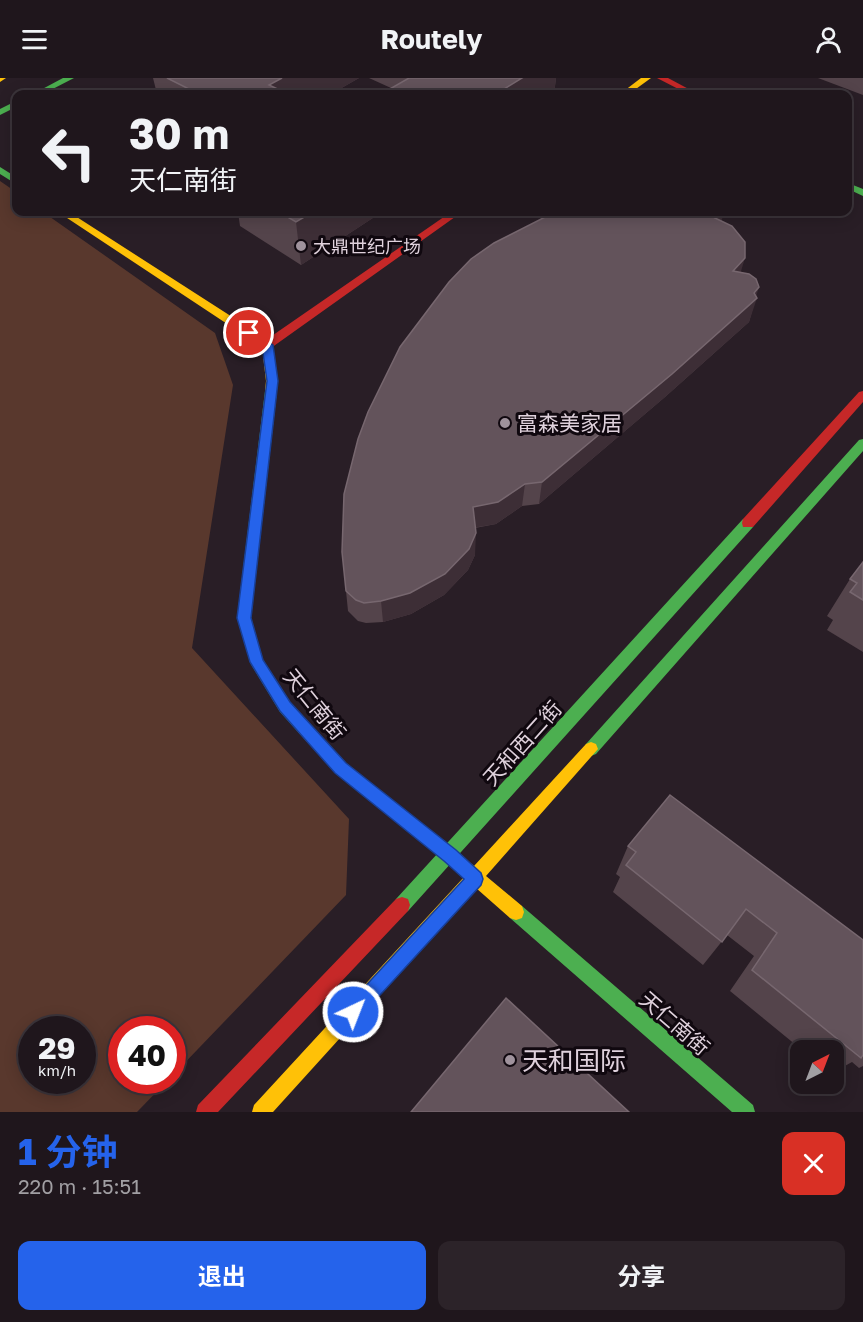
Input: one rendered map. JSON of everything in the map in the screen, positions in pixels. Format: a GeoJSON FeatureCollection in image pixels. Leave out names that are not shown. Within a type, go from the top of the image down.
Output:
{"type":"FeatureCollection","features":[{"type":"Feature","properties":{"kind":"street"},"geometry":{"type":"LineString","coordinates":[[45,90],[70,78]]}},
{"type":"Feature","properties":{"kind":"street"},"geometry":{"type":"LineString","coordinates":[[661,78],[686,90]]}},
{"type":"Feature","properties":{"kind":"street"},"geometry":{"type":"LineString","coordinates":[[628,90],[640,79],[659,90]]}},
{"type":"Feature","properties":{"kind":"street"},"geometry":{"type":"LineString","coordinates":[[69,216],[267,345],[451,216]]}},
{"type":"Feature","properties":{"kind":"street","name":"天仁南街"},"geometry":{"type":"LineString","coordinates":[[267,345],[272,381],[244,618],[257,662],[285,707],[341,768],[450,855],[746,1112]]}},
{"type":"Feature","properties":{"kind":"street","name":"天和西二街"},"geometry":{"type":"LineString","coordinates":[[205,1112],[450,855],[863,395]]}},
{"type":"Feature","properties":{"kind":"street"},"geometry":{"type":"LineString","coordinates":[[261,1112],[475,879],[863,443]]}},
{"type":"Feature","properties":{"kind":"shaded area"},"geometry":{"type":"Polygon","coordinates":[[[0,181],[12,189],[12,216],[49,216],[215,333],[233,385],[192,648],[349,819],[346,895],[186,1061],[186,1016],[108,1016],[108,1094],[154,1094],[137,1112],[0,1112],[0,181]]]}},
{"type":"Feature","properties":{"kind":"building"},"geometry":{"type":"Polygon","coordinates":[[[167,78],[282,78],[269,85],[280,90],[191,90],[167,78]]]}},
{"type":"Feature","properties":{"kind":"building"},"geometry":{"type":"Polygon","coordinates":[[[409,78],[522,78],[502,90],[388,90],[409,78]]]}},
{"type":"Feature","properties":{"kind":"building"},"geometry":{"type":"Polygon","coordinates":[[[286,216],[306,216],[296,222],[286,216]]]}},
{"type":"Feature","properties":{"kind":"building","name":"富森美家居"},"geometry":{"type":"Polygon","coordinates":[[[547,216],[718,216],[715,218],[732,226],[745,242],[745,258],[733,271],[749,274],[756,279],[759,287],[754,293],[757,298],[672,374],[542,482],[525,484],[498,502],[473,507],[476,533],[469,549],[445,574],[410,593],[364,603],[356,600],[346,591],[342,552],[344,494],[358,439],[368,412],[400,347],[449,282],[471,259],[494,243],[547,216]]]}},
{"type":"Feature","properties":{"kind":"building"},"geometry":{"type":"Polygon","coordinates":[[[863,562],[863,600],[850,592],[857,583],[850,579],[863,562]]]}},
{"type":"Feature","properties":{"kind":"building"},"geometry":{"type":"Polygon","coordinates":[[[670,795],[863,940],[863,1055],[861,1058],[844,1044],[844,1040],[839,1040],[752,970],[777,933],[746,909],[722,942],[626,865],[636,852],[628,846],[670,795]]]}},
{"type":"Feature","properties":{"kind":"building","name":"天和国际"},"geometry":{"type":"Polygon","coordinates":[[[506,998],[629,1112],[411,1112],[506,998]]]}},
{"type":"Feature","properties":{"kind":"traffic: fast"},"geometry":{"type":"LineString","coordinates":[[45,90],[70,78]]}},
{"type":"Feature","properties":{"kind":"traffic: fast"},"geometry":{"type":"LineString","coordinates":[[0,112],[12,106]]}},
{"type":"Feature","properties":{"kind":"traffic: fast"},"geometry":{"type":"LineString","coordinates":[[0,170],[12,178]]}},
{"type":"Feature","properties":{"kind":"traffic: fast"},"geometry":{"type":"LineString","coordinates":[[852,188],[863,193]]}},
{"type":"Feature","properties":{"kind":"traffic: fast"},"geometry":{"type":"LineString","coordinates":[[271,391],[244,618],[257,662],[285,707],[304,728]]}},
{"type":"Feature","properties":{"kind":"traffic: fast"},"geometry":{"type":"LineString","coordinates":[[591,749],[863,443]]}},
{"type":"Feature","properties":{"kind":"traffic: fast"},"geometry":{"type":"LineString","coordinates":[[402,905],[748,523]]}},
{"type":"Feature","properties":{"kind":"traffic: fast"},"geometry":{"type":"LineString","coordinates":[[516,912],[746,1112]]}},
{"type":"Feature","properties":{"kind":"traffic: slow"},"geometry":{"type":"LineString","coordinates":[[630,90],[647,78]]}},
{"type":"Feature","properties":{"kind":"traffic: slow"},"geometry":{"type":"LineString","coordinates":[[69,216],[267,345],[272,381],[271,391]]}},
{"type":"Feature","properties":{"kind":"traffic: slow"},"geometry":{"type":"LineString","coordinates":[[304,728],[341,768],[450,855],[516,912]]}},
{"type":"Feature","properties":{"kind":"traffic: slow"},"geometry":{"type":"LineString","coordinates":[[261,1112],[591,749]]}},
{"type":"Feature","properties":{"kind":"traffic: jam"},"geometry":{"type":"LineString","coordinates":[[661,78],[686,90]]}},
{"type":"Feature","properties":{"kind":"traffic: jam"},"geometry":{"type":"LineString","coordinates":[[267,345],[451,216]]}},
{"type":"Feature","properties":{"kind":"traffic: jam"},"geometry":{"type":"LineString","coordinates":[[748,523],[863,395]]}},
{"type":"Feature","properties":{"kind":"traffic: jam"},"geometry":{"type":"LineString","coordinates":[[205,1112],[402,905]]}},
{"type":"Feature","properties":{"kind":"place","name":"大鼎世纪广场"},"geometry":{"type":"Point","coordinates":[301,246]}},
{"type":"Feature","properties":{"kind":"place","name":"富森美家居"},"geometry":{"type":"Point","coordinates":[505,423]}},
{"type":"Feature","properties":{"kind":"place","name":"天和国际"},"geometry":{"type":"Point","coordinates":[510,1060]}},
{"type":"Feature","properties":{"kind":"route"},"geometry":{"type":"LineString","coordinates":[[249,333],[267,345],[272,381],[244,618],[257,662],[285,707],[341,768],[450,855],[475,879],[353,1012]]}}]}
